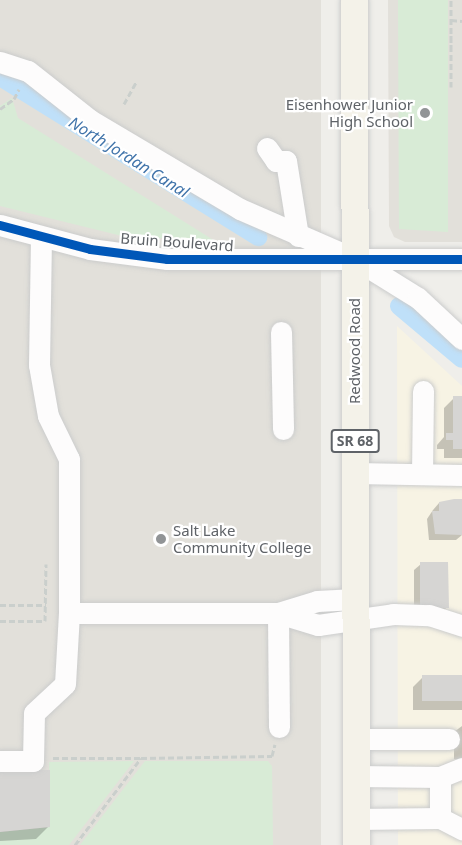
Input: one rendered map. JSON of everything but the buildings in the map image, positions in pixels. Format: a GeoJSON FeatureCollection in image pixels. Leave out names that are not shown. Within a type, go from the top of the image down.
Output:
{"type":"FeatureCollection","features":[{"type":"Feature","properties":{"kind":"main road","name":"Redwood Road"},"geometry":{"type":"LineString","coordinates":[[354,0],[356,832]]}},
{"type":"Feature","properties":{"kind":"street"},"geometry":{"type":"LineString","coordinates":[[0,62],[28,71],[90,120],[240,209],[355,259],[418,298],[462,339]]}},
{"type":"Feature","properties":{"kind":"street"},"geometry":{"type":"LineString","coordinates":[[267,148],[276,161],[286,161],[298,236]]}},
{"type":"Feature","properties":{"kind":"street","name":"Bruin Boulevard"},"geometry":{"type":"LineString","coordinates":[[0,225],[90,249],[167,259],[462,259]]}},
{"type":"Feature","properties":{"kind":"street"},"geometry":{"type":"LineString","coordinates":[[0,761],[33,761],[34,713],[65,684],[69,613],[69,459],[48,416],[39,365],[41,237]]}},
{"type":"Feature","properties":{"kind":"street"},"geometry":{"type":"LineString","coordinates":[[281,332],[283,429]]}},
{"type":"Feature","properties":{"kind":"street"},"geometry":{"type":"LineString","coordinates":[[422,474],[423,391]]}},
{"type":"Feature","properties":{"kind":"street"},"geometry":{"type":"LineString","coordinates":[[355,473],[462,475]]}},
{"type":"Feature","properties":{"kind":"street"},"geometry":{"type":"LineString","coordinates":[[69,613],[278,613],[317,601],[355,610],[429,615],[462,626]]}},
{"type":"Feature","properties":{"kind":"street"},"geometry":{"type":"LineString","coordinates":[[278,613],[279,727]]}},
{"type":"Feature","properties":{"kind":"street"},"geometry":{"type":"LineString","coordinates":[[356,739],[449,738]]}},
{"type":"Feature","properties":{"kind":"street"},"geometry":{"type":"LineString","coordinates":[[356,776],[440,777],[462,768]]}},
{"type":"Feature","properties":{"kind":"street"},"geometry":{"type":"LineString","coordinates":[[440,777],[440,818]]}},
{"type":"Feature","properties":{"kind":"street"},"geometry":{"type":"LineString","coordinates":[[356,832],[440,818],[462,829]]}},
{"type":"Feature","properties":{"kind":"path"},"geometry":{"type":"LineString","coordinates":[[451,0],[451,87]]}},
{"type":"Feature","properties":{"kind":"path"},"geometry":{"type":"LineString","coordinates":[[451,20],[462,21]]}},
{"type":"Feature","properties":{"kind":"path"},"geometry":{"type":"LineString","coordinates":[[124,104],[137,81]]}},
{"type":"Feature","properties":{"kind":"path"},"geometry":{"type":"LineString","coordinates":[[0,109],[14,99]]}},
{"type":"Feature","properties":{"kind":"path"},"geometry":{"type":"LineString","coordinates":[[0,621],[45,621],[46,564]]}},
{"type":"Feature","properties":{"kind":"path"},"geometry":{"type":"LineString","coordinates":[[0,605],[46,605]]}},
{"type":"Feature","properties":{"kind":"path"},"geometry":{"type":"LineString","coordinates":[[49,758],[272,756]]}},
{"type":"Feature","properties":{"kind":"path"},"geometry":{"type":"LineString","coordinates":[[75,845],[141,758]]}},
{"type":"Feature","properties":{"kind":"shaded area","name":"Salt Lake Community College"},"geometry":{"type":"Polygon","coordinates":[[[0,0],[321,0],[321,845],[0,845],[0,0]]]}},
{"type":"Feature","properties":{"kind":"shaded area","name":"Eisenhower Junior High School"},"geometry":{"type":"Polygon","coordinates":[[[388,0],[462,0],[462,242],[405,242],[394,237],[389,226],[388,0]]]}},
{"type":"Feature","properties":{"kind":"shaded area"},"geometry":{"type":"Polygon","coordinates":[[[397,326],[462,386],[462,845],[398,845],[397,326]]]}},
{"type":"Feature","properties":{"kind":"green space","name":"Eisenhower Junior High School"},"geometry":{"type":"Polygon","coordinates":[[[398,0],[448,0],[448,232],[399,229],[398,0]]]}},
{"type":"Feature","properties":{"kind":"green space"},"geometry":{"type":"Polygon","coordinates":[[[12,98],[18,118],[215,241],[122,236],[0,206],[0,106],[12,98]]]}},
{"type":"Feature","properties":{"kind":"green space"},"geometry":{"type":"Polygon","coordinates":[[[134,761],[69,845],[0,845],[0,832],[50,827],[49,762],[134,761]]]}},
{"type":"Feature","properties":{"kind":"green space"},"geometry":{"type":"Polygon","coordinates":[[[145,761],[268,761],[272,766],[273,845],[80,845],[145,761]]]}},
{"type":"Feature","properties":{"kind":"waterway","name":"North Jordan Canal"},"geometry":{"type":"LineString","coordinates":[[0,77],[258,237]]}},
{"type":"Feature","properties":{"kind":"waterway","name":"North Jordan Canal"},"geometry":{"type":"LineString","coordinates":[[399,306],[462,359]]}},
{"type":"Feature","properties":{"kind":"cycle path"},"geometry":{"type":"LineString","coordinates":[[0,225],[90,249],[167,259],[462,259]]}},
{"type":"Feature","properties":{"kind":"place","name":"Eisenhower Junior High School"},"geometry":{"type":"Point","coordinates":[425,113]}},
{"type":"Feature","properties":{"kind":"place","name":"Salt Lake Community College"},"geometry":{"type":"Point","coordinates":[161,539]}}]}
